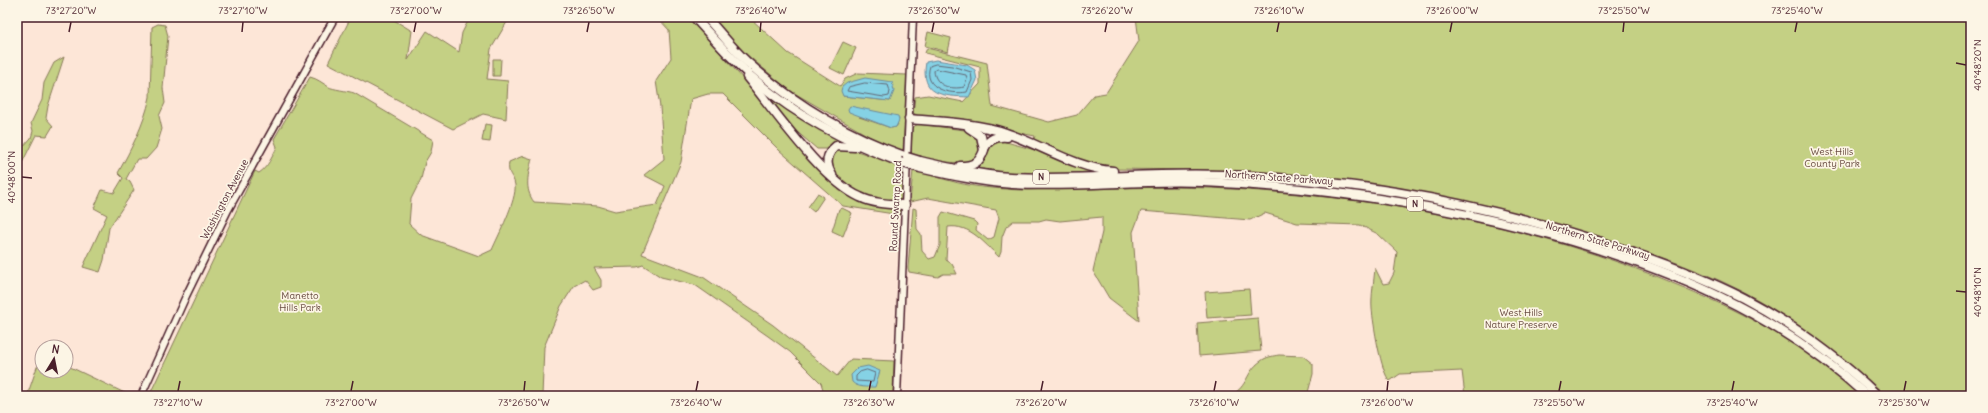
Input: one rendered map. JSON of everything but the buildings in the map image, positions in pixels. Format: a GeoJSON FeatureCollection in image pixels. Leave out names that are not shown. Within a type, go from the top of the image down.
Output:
{"type":"FeatureCollection","features":[{"type":"Feature","properties":{"kind":"highway","name":"Northern State Parkway"},"geometry":{"type":"LineString","coordinates":[[694,17],[734,61],[792,108],[822,126],[872,151],[900,162],[920,164],[931,163],[974,172],[1012,177],[1163,174],[1245,176],[1383,190],[1483,210],[1586,237],[1679,269],[1745,299],[1801,333],[1822,348],[1878,396]]}},
{"type":"Feature","properties":{"kind":"highway","name":"Northern State Parkway"},"geometry":{"type":"LineString","coordinates":[[706,17],[746,61],[776,86],[807,108],[840,128],[920,164],[958,177],[1011,184],[1047,185],[1200,182],[1289,186],[1386,198],[1499,221],[1650,266],[1716,293],[1781,329],[1816,353],[1867,396]]}},
{"type":"Feature","properties":{"kind":"highway"},"geometry":{"type":"LineString","coordinates":[[734,61],[802,144],[837,183],[849,192],[872,202],[905,205]]}},
{"type":"Feature","properties":{"kind":"highway"},"geometry":{"type":"LineString","coordinates":[[909,119],[990,129],[1021,139],[1088,167],[1117,172],[1163,174]]}},
{"type":"Feature","properties":{"kind":"highway"},"geometry":{"type":"LineString","coordinates":[[956,124],[972,129],[979,134],[983,140],[984,150]]}},
{"type":"Feature","properties":{"kind":"highway"},"geometry":{"type":"LineString","coordinates":[[931,163],[969,166],[980,160],[988,143],[997,137],[1021,139]]}},
{"type":"Feature","properties":{"kind":"highway"},"geometry":{"type":"LineString","coordinates":[[872,151],[845,145],[836,146],[828,156],[829,170],[839,181],[861,195],[873,200],[905,205]]}},
{"type":"Feature","properties":{"kind":"main road","name":"Washington Avenue"},"geometry":{"type":"LineString","coordinates":[[141,396],[186,296],[228,210],[335,17]]}},
{"type":"Feature","properties":{"kind":"main road","name":"Round Swamp Road"},"geometry":{"type":"LineString","coordinates":[[897,396],[913,17]]}},
{"type":"Feature","properties":{"kind":"green space"},"geometry":{"type":"Polygon","coordinates":[[[351,17],[389,17],[412,31],[408,60],[427,31],[459,52],[462,33],[470,17],[510,17],[491,49],[487,79],[508,81],[506,119],[483,114],[453,129],[328,63],[351,17]]]}},
{"type":"Feature","properties":{"kind":"green space","name":"Manetto Hills Park"},"geometry":{"type":"Polygon","coordinates":[[[657,17],[689,17],[846,192],[901,210],[900,215],[843,206],[779,150],[723,94],[708,94],[691,99],[681,162],[642,254],[703,277],[773,325],[837,376],[851,359],[894,361],[893,396],[825,396],[821,383],[790,352],[768,336],[695,285],[661,277],[643,265],[637,267],[594,268],[601,280],[601,287],[593,290],[585,280],[574,286],[561,306],[544,347],[542,396],[149,396],[255,171],[259,173],[270,162],[277,147],[274,139],[310,77],[331,88],[354,93],[433,140],[431,152],[425,162],[421,179],[411,199],[409,224],[421,235],[479,256],[492,250],[513,200],[515,185],[509,173],[509,162],[523,156],[532,159],[528,176],[528,187],[534,202],[598,206],[615,211],[657,205],[665,186],[644,175],[664,159],[660,107],[656,81],[671,58],[669,30],[657,17]]]}},
{"type":"Feature","properties":{"kind":"green space"},"geometry":{"type":"Polygon","coordinates":[[[710,17],[749,17],[788,53],[840,86],[845,79],[858,73],[907,75],[903,151],[886,146],[789,90],[733,43],[710,17]],[[891,82],[843,96],[890,101],[891,82]],[[859,117],[891,128],[896,127],[898,124],[859,117]]]}},
{"type":"Feature","properties":{"kind":"green space","name":"West Hills County Park"},"geometry":{"type":"Polygon","coordinates":[[[1136,17],[1971,17],[1971,396],[1882,396],[1880,390],[1837,354],[1792,321],[1760,301],[1740,290],[1699,272],[1593,234],[1588,235],[1454,200],[1280,176],[1209,170],[1110,169],[1093,167],[1033,141],[1035,136],[958,121],[919,116],[913,113],[915,97],[928,95],[963,102],[980,84],[980,67],[925,53],[927,48],[987,63],[992,106],[1049,122],[1077,115],[1094,95],[1106,93],[1139,41],[1136,17]]]}},
{"type":"Feature","properties":{"kind":"green space"},"geometry":{"type":"Polygon","coordinates":[[[158,24],[165,25],[168,36],[163,88],[165,103],[159,116],[162,129],[156,148],[146,159],[137,159],[126,179],[130,182],[134,190],[109,228],[104,260],[100,272],[83,267],[107,215],[94,208],[102,190],[114,193],[123,178],[118,173],[141,127],[150,97],[152,27],[158,24]]]}},
{"type":"Feature","properties":{"kind":"green space"},"geometry":{"type":"Polygon","coordinates":[[[928,32],[951,38],[948,52],[925,46],[928,32]]]}},
{"type":"Feature","properties":{"kind":"green space"},"geometry":{"type":"Polygon","coordinates":[[[843,42],[856,48],[844,75],[830,68],[843,42]]]}},
{"type":"Feature","properties":{"kind":"green space"},"geometry":{"type":"Polygon","coordinates":[[[64,57],[48,106],[46,118],[53,126],[47,136],[36,135],[19,169],[17,169],[21,149],[31,138],[33,131],[31,123],[42,100],[44,83],[54,63],[64,57]]]}},
{"type":"Feature","properties":{"kind":"green space"},"geometry":{"type":"Polygon","coordinates":[[[493,59],[501,59],[500,76],[493,76],[493,59]]]}},
{"type":"Feature","properties":{"kind":"green space"},"geometry":{"type":"Polygon","coordinates":[[[765,92],[845,143],[826,149],[817,149],[788,124],[763,94],[765,92]]]}},
{"type":"Feature","properties":{"kind":"green space"},"geometry":{"type":"Polygon","coordinates":[[[485,124],[492,125],[490,142],[482,141],[485,124]]]}},
{"type":"Feature","properties":{"kind":"green space"},"geometry":{"type":"Polygon","coordinates":[[[918,124],[972,131],[979,136],[983,146],[976,161],[960,163],[943,162],[911,154],[912,128],[918,124]]]}},
{"type":"Feature","properties":{"kind":"green space"},"geometry":{"type":"Polygon","coordinates":[[[999,140],[1042,152],[1049,152],[1092,172],[1021,174],[973,169],[990,144],[999,140]]]}},
{"type":"Feature","properties":{"kind":"green space"},"geometry":{"type":"Polygon","coordinates":[[[845,147],[904,167],[901,199],[898,201],[867,196],[850,188],[841,181],[830,166],[830,159],[835,152],[845,147]]]}},
{"type":"Feature","properties":{"kind":"green space","name":"West Hills Nature Preserve"},"geometry":{"type":"Polygon","coordinates":[[[913,170],[964,184],[1012,190],[1191,187],[1270,192],[1331,198],[1451,216],[1510,230],[1568,246],[1626,265],[1706,297],[1753,320],[1798,347],[1820,362],[1860,396],[1465,396],[1462,371],[1400,374],[1390,381],[1384,369],[1378,347],[1372,309],[1372,299],[1375,268],[1383,284],[1389,283],[1394,273],[1397,252],[1378,234],[1360,225],[1297,223],[1265,213],[1250,220],[1141,211],[1133,232],[1139,321],[1109,298],[1093,271],[1102,232],[1102,217],[1060,221],[1046,219],[1039,221],[1013,221],[1006,227],[1002,237],[1001,252],[999,257],[970,231],[963,228],[948,227],[946,260],[952,264],[957,274],[943,274],[938,277],[909,272],[908,268],[913,208],[916,209],[917,229],[921,234],[922,251],[929,259],[935,257],[940,245],[940,217],[943,212],[974,221],[977,224],[976,230],[988,240],[994,237],[999,218],[996,210],[928,198],[910,202],[913,170]]]}},
{"type":"Feature","properties":{"kind":"green space"},"geometry":{"type":"Polygon","coordinates":[[[818,193],[824,197],[814,212],[808,207],[818,193]]]}},
{"type":"Feature","properties":{"kind":"green space"},"geometry":{"type":"Polygon","coordinates":[[[842,208],[852,213],[843,236],[832,231],[839,209],[842,208]]]}},
{"type":"Feature","properties":{"kind":"green space"},"geometry":{"type":"Polygon","coordinates":[[[1249,289],[1251,315],[1207,318],[1205,292],[1249,289]]]}},
{"type":"Feature","properties":{"kind":"green space"},"geometry":{"type":"Polygon","coordinates":[[[1258,318],[1261,351],[1199,356],[1197,323],[1258,318]]]}},
{"type":"Feature","properties":{"kind":"green space"},"geometry":{"type":"Polygon","coordinates":[[[1279,355],[1303,356],[1313,364],[1313,374],[1307,396],[1230,396],[1241,388],[1256,365],[1265,359],[1279,355]]]}},
{"type":"Feature","properties":{"kind":"green space"},"geometry":{"type":"Polygon","coordinates":[[[74,369],[131,396],[27,396],[34,376],[34,379],[74,379],[74,369]]]}},
{"type":"Feature","properties":{"kind":"water"},"geometry":{"type":"Polygon","coordinates":[[[936,60],[967,65],[975,70],[977,80],[969,97],[950,96],[936,92],[930,88],[925,73],[926,62],[936,60]]]}},
{"type":"Feature","properties":{"kind":"water"},"geometry":{"type":"Polygon","coordinates":[[[865,78],[892,82],[894,91],[890,101],[843,96],[841,91],[842,87],[847,83],[865,78]]]}},
{"type":"Feature","properties":{"kind":"water"},"geometry":{"type":"Polygon","coordinates":[[[850,106],[898,116],[899,120],[896,127],[891,128],[849,112],[848,109],[850,106]]]}},
{"type":"Feature","properties":{"kind":"water"},"geometry":{"type":"Polygon","coordinates":[[[868,366],[880,371],[875,387],[866,387],[854,384],[852,382],[851,375],[858,368],[868,366]]]}}]}
